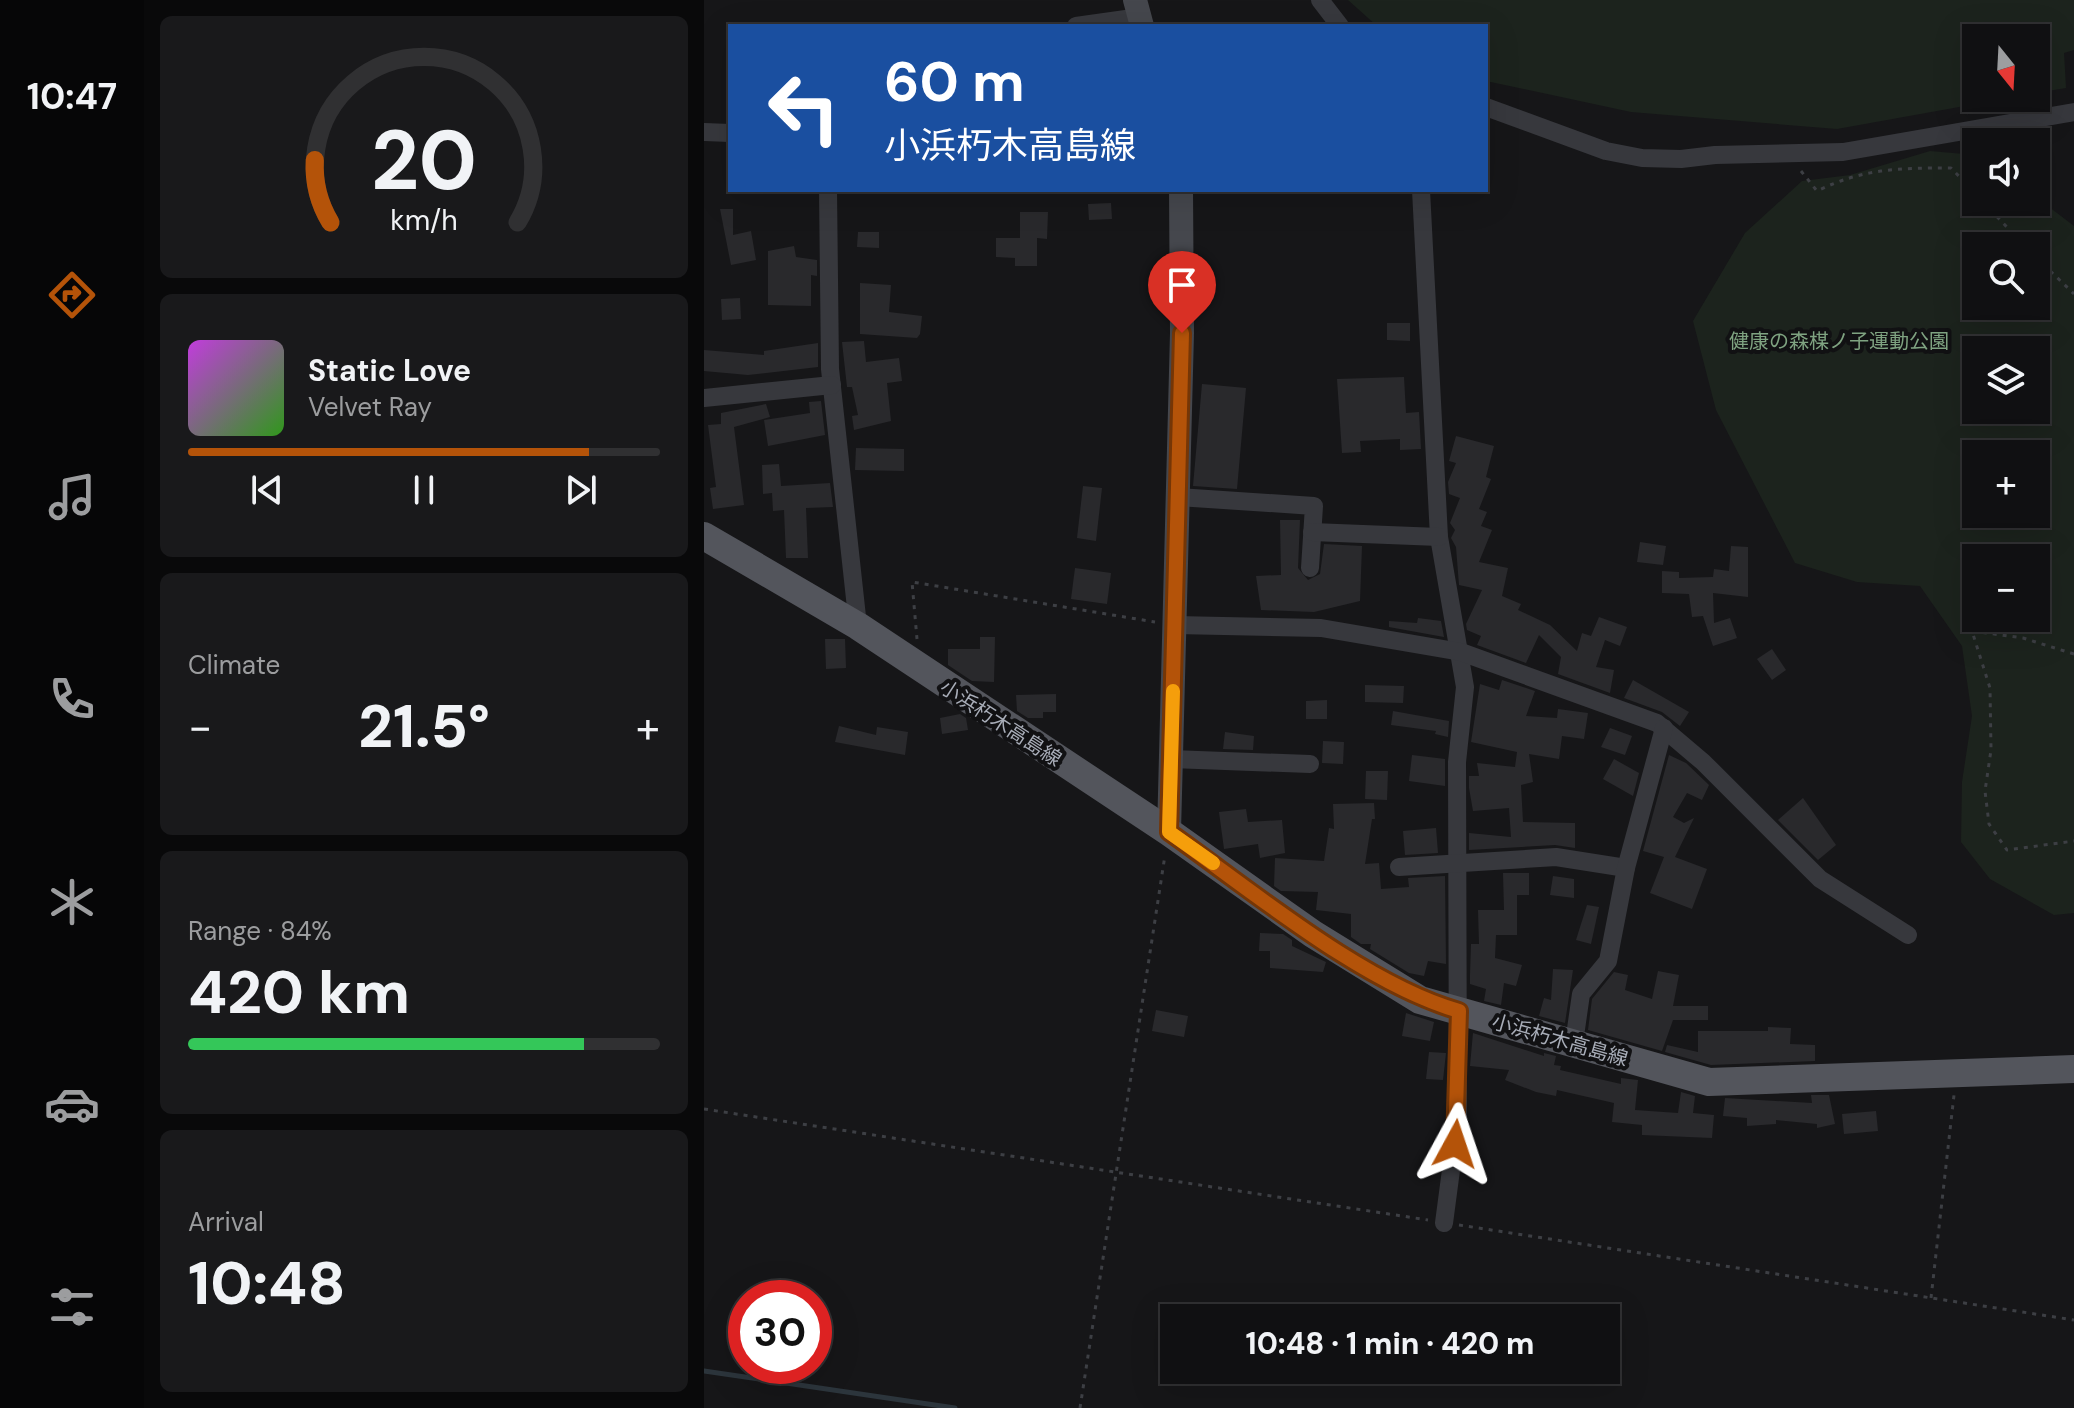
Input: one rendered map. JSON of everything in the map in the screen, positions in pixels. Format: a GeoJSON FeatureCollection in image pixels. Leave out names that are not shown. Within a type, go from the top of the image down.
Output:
{"type":"FeatureCollection","features":[{"type":"Feature","properties":{"kind":"main road"},"geometry":{"type":"LineString","coordinates":[[1169,832],[1183,258],[1181,192]]}},
{"type":"Feature","properties":{"kind":"main road","name":"小浜朽木高島線"},"geometry":{"type":"LineString","coordinates":[[704,536],[858,626],[920,670],[1169,832],[1340,950],[1420,1000],[1709,1082],[2074,1069]]}},
{"type":"Feature","properties":{"kind":"street"},"geometry":{"type":"LineString","coordinates":[[1320,0],[1338,24]]}},
{"type":"Feature","properties":{"kind":"street"},"geometry":{"type":"LineString","coordinates":[[1086,24],[1139,14]]}},
{"type":"Feature","properties":{"kind":"street"},"geometry":{"type":"LineString","coordinates":[[1488,108],[1606,151],[1642,158],[1788,155],[1876,147],[2074,112]]}},
{"type":"Feature","properties":{"kind":"street"},"geometry":{"type":"LineString","coordinates":[[704,132],[728,133]]}},
{"type":"Feature","properties":{"kind":"street"},"geometry":{"type":"LineString","coordinates":[[828,192],[832,385],[858,626]]}},
{"type":"Feature","properties":{"kind":"street"},"geometry":{"type":"LineString","coordinates":[[1421,192],[1439,537],[1465,687],[1457,762],[1458,1117],[1444,1223]]}},
{"type":"Feature","properties":{"kind":"street"},"geometry":{"type":"LineString","coordinates":[[704,398],[832,385]]}},
{"type":"Feature","properties":{"kind":"street"},"geometry":{"type":"LineString","coordinates":[[1178,497],[1314,506],[1310,568]]}},
{"type":"Feature","properties":{"kind":"street"},"geometry":{"type":"LineString","coordinates":[[1312,532],[1439,537]]}},
{"type":"Feature","properties":{"kind":"street"},"geometry":{"type":"LineString","coordinates":[[1175,625],[1321,628],[1461,652],[1597,699],[1664,728],[1703,762],[1762,825],[1820,879],[1908,935]]}},
{"type":"Feature","properties":{"kind":"street"},"geometry":{"type":"LineString","coordinates":[[1574,1043],[1581,994],[1608,961],[1626,868],[1664,728]]}},
{"type":"Feature","properties":{"kind":"street"},"geometry":{"type":"LineString","coordinates":[[1171,759],[1310,764]]}},
{"type":"Feature","properties":{"kind":"street"},"geometry":{"type":"LineString","coordinates":[[1399,867],[1556,857],[1626,868]]}},
{"type":"Feature","properties":{"kind":"path"},"geometry":{"type":"LineString","coordinates":[[1788,155],[1817,191],[1850,175],[1894,168],[1951,168],[1962,179]]}},
{"type":"Feature","properties":{"kind":"path"},"geometry":{"type":"LineString","coordinates":[[1996,216],[2012,232]]}},
{"type":"Feature","properties":{"kind":"path"},"geometry":{"type":"LineString","coordinates":[[2050,271],[2074,294]]}},
{"type":"Feature","properties":{"kind":"path"},"geometry":{"type":"LineString","coordinates":[[920,670],[912,582],[1175,625]]}},
{"type":"Feature","properties":{"kind":"path"},"geometry":{"type":"LineString","coordinates":[[2074,654],[2023,638],[1972,631],[1990,688],[1991,750],[1985,791],[1989,824],[2007,850],[2074,841]]}},
{"type":"Feature","properties":{"kind":"path"},"geometry":{"type":"LineString","coordinates":[[1080,1408],[1169,832]]}},
{"type":"Feature","properties":{"kind":"path"},"geometry":{"type":"LineString","coordinates":[[1931,1298],[1956,1072]]}},
{"type":"Feature","properties":{"kind":"path"},"geometry":{"type":"LineString","coordinates":[[704,1109],[2074,1320]]}},
{"type":"Feature","properties":{"kind":"green space"},"geometry":{"type":"Polygon","coordinates":[[[1348,0],[2074,0],[2074,50],[2064,53],[2066,88],[2050,91],[2050,24],[1962,24],[1962,106],[1837,129],[1631,112],[1488,81],[1488,24],[1375,24],[1348,0]]]}},
{"type":"Feature","properties":{"kind":"green space","name":"健康の森楳ノ子運動公園"},"geometry":{"type":"Polygon","coordinates":[[[1930,151],[1962,154],[1962,216],[2050,216],[2050,208],[2074,226],[2074,913],[2054,915],[1990,879],[1961,842],[1962,782],[1972,716],[1962,646],[1920,586],[1857,582],[1795,563],[1716,410],[1693,321],[1745,233],[1802,181],[1850,175],[1930,151]]]}},
{"type":"Feature","properties":{"kind":"building"},"geometry":{"type":"Polygon","coordinates":[[[1111,203],[1112,219],[1089,220],[1088,204],[1111,203]]]}},
{"type":"Feature","properties":{"kind":"building"},"geometry":{"type":"Polygon","coordinates":[[[720,209],[733,209],[733,235],[751,231],[756,260],[731,265],[720,209]]]}},
{"type":"Feature","properties":{"kind":"building"},"geometry":{"type":"Polygon","coordinates":[[[1020,212],[1048,212],[1047,239],[1037,238],[1037,266],[1015,266],[1015,258],[996,257],[996,238],[1020,238],[1020,212]]]}},
{"type":"Feature","properties":{"kind":"building"},"geometry":{"type":"Polygon","coordinates":[[[858,232],[879,232],[879,248],[857,247],[858,232]]]}},
{"type":"Feature","properties":{"kind":"building"},"geometry":{"type":"Polygon","coordinates":[[[794,246],[796,257],[817,260],[817,276],[811,275],[811,306],[768,305],[768,251],[794,246]]]}},
{"type":"Feature","properties":{"kind":"building"},"geometry":{"type":"Polygon","coordinates":[[[860,283],[891,285],[889,312],[922,316],[917,338],[860,334],[860,283]]]}},
{"type":"Feature","properties":{"kind":"building"},"geometry":{"type":"Polygon","coordinates":[[[740,298],[741,319],[722,320],[721,299],[740,298]]]}},
{"type":"Feature","properties":{"kind":"building"},"geometry":{"type":"Polygon","coordinates":[[[1387,323],[1410,323],[1410,341],[1387,340],[1387,323]]]}},
{"type":"Feature","properties":{"kind":"building"},"geometry":{"type":"Polygon","coordinates":[[[864,341],[866,362],[899,358],[902,381],[887,383],[891,421],[854,430],[852,416],[858,415],[852,387],[847,387],[842,342],[864,341]]]}},
{"type":"Feature","properties":{"kind":"building"},"geometry":{"type":"Polygon","coordinates":[[[818,343],[818,367],[748,375],[704,371],[704,350],[764,355],[764,351],[818,343]]]}},
{"type":"Feature","properties":{"kind":"building"},"geometry":{"type":"Polygon","coordinates":[[[1404,377],[1406,413],[1419,412],[1421,449],[1400,450],[1400,439],[1360,441],[1361,452],[1342,453],[1337,379],[1404,377]]]}},
{"type":"Feature","properties":{"kind":"building"},"geometry":{"type":"Polygon","coordinates":[[[1202,384],[1246,388],[1237,489],[1193,486],[1202,384]]]}},
{"type":"Feature","properties":{"kind":"building"},"geometry":{"type":"Polygon","coordinates":[[[821,401],[825,435],[768,446],[764,420],[810,413],[809,402],[821,401]]]}},
{"type":"Feature","properties":{"kind":"building"},"geometry":{"type":"Polygon","coordinates":[[[766,404],[770,417],[734,427],[744,505],[713,509],[710,488],[716,487],[708,425],[721,424],[721,413],[766,404]]]}},
{"type":"Feature","properties":{"kind":"building"},"geometry":{"type":"Polygon","coordinates":[[[1456,436],[1494,446],[1486,477],[1491,479],[1479,509],[1487,512],[1481,526],[1492,530],[1479,562],[1508,568],[1502,596],[1521,604],[1518,610],[1550,625],[1577,651],[1582,633],[1591,636],[1599,617],[1627,627],[1620,646],[1605,640],[1596,667],[1614,670],[1610,693],[1558,674],[1561,657],[1539,635],[1526,663],[1477,645],[1481,636],[1467,630],[1466,624],[1482,590],[1459,585],[1456,547],[1451,538],[1455,530],[1450,523],[1460,498],[1449,494],[1448,482],[1456,463],[1449,461],[1456,436]]]}},
{"type":"Feature","properties":{"kind":"building"},"geometry":{"type":"Polygon","coordinates":[[[856,448],[904,449],[904,471],[855,470],[856,448]]]}},
{"type":"Feature","properties":{"kind":"building"},"geometry":{"type":"Polygon","coordinates":[[[779,464],[781,486],[830,483],[833,507],[806,508],[808,558],[786,558],[784,510],[773,511],[772,493],[763,494],[762,465],[779,464]]]}},
{"type":"Feature","properties":{"kind":"building"},"geometry":{"type":"Polygon","coordinates":[[[1083,486],[1102,488],[1096,541],[1077,538],[1083,486]]]}},
{"type":"Feature","properties":{"kind":"building"},"geometry":{"type":"Polygon","coordinates":[[[1280,520],[1300,520],[1298,568],[1308,580],[1320,574],[1324,544],[1362,546],[1360,601],[1314,612],[1261,610],[1256,576],[1281,575],[1280,520]]]}},
{"type":"Feature","properties":{"kind":"building"},"geometry":{"type":"Polygon","coordinates":[[[1640,542],[1666,546],[1663,565],[1637,562],[1640,542]]]}},
{"type":"Feature","properties":{"kind":"building"},"geometry":{"type":"Polygon","coordinates":[[[1731,546],[1748,547],[1748,597],[1713,593],[1714,623],[1730,618],[1737,638],[1713,646],[1703,616],[1692,617],[1689,594],[1662,593],[1662,571],[1679,572],[1679,578],[1713,577],[1714,569],[1729,571],[1731,546]]]}},
{"type":"Feature","properties":{"kind":"building"},"geometry":{"type":"Polygon","coordinates":[[[1075,568],[1111,573],[1107,604],[1071,599],[1075,568]]]}},
{"type":"Feature","properties":{"kind":"building"},"geometry":{"type":"Polygon","coordinates":[[[1418,618],[1441,621],[1444,637],[1389,627],[1389,621],[1417,623],[1418,618]]]}},
{"type":"Feature","properties":{"kind":"building"},"geometry":{"type":"Polygon","coordinates":[[[980,637],[995,637],[994,682],[972,681],[948,665],[948,649],[980,649],[980,637]]]}},
{"type":"Feature","properties":{"kind":"building"},"geometry":{"type":"Polygon","coordinates":[[[825,639],[845,639],[846,668],[826,669],[825,639]]]}},
{"type":"Feature","properties":{"kind":"building"},"geometry":{"type":"Polygon","coordinates":[[[1772,649],[1786,670],[1772,680],[1757,659],[1772,649]]]}},
{"type":"Feature","properties":{"kind":"building"},"geometry":{"type":"Polygon","coordinates":[[[1502,680],[1535,691],[1526,716],[1557,718],[1558,709],[1588,713],[1584,739],[1562,736],[1559,759],[1529,754],[1533,782],[1521,785],[1523,822],[1575,823],[1575,848],[1555,845],[1469,850],[1469,833],[1511,837],[1509,808],[1473,811],[1469,788],[1469,776],[1479,776],[1477,763],[1515,767],[1517,752],[1471,742],[1480,684],[1499,690],[1502,680]]]}},
{"type":"Feature","properties":{"kind":"building"},"geometry":{"type":"Polygon","coordinates":[[[1633,680],[1689,712],[1680,726],[1662,712],[1624,698],[1633,680]]]}},
{"type":"Feature","properties":{"kind":"building"},"geometry":{"type":"Polygon","coordinates":[[[1365,685],[1404,686],[1403,703],[1365,702],[1365,685]]]}},
{"type":"Feature","properties":{"kind":"building"},"geometry":{"type":"Polygon","coordinates":[[[1056,694],[1056,712],[1043,712],[1043,718],[1028,718],[1017,711],[1016,695],[1056,694]]]}},
{"type":"Feature","properties":{"kind":"building"},"geometry":{"type":"Polygon","coordinates":[[[1327,700],[1327,719],[1306,719],[1306,701],[1327,700]]]}},
{"type":"Feature","properties":{"kind":"building"},"geometry":{"type":"Polygon","coordinates":[[[1393,711],[1449,721],[1448,737],[1435,734],[1436,731],[1391,725],[1393,711]]]}},
{"type":"Feature","properties":{"kind":"building"},"geometry":{"type":"Polygon","coordinates":[[[960,714],[966,718],[968,730],[942,734],[940,718],[960,714]]]}},
{"type":"Feature","properties":{"kind":"building"},"geometry":{"type":"Polygon","coordinates":[[[839,726],[876,735],[877,727],[908,732],[905,755],[835,742],[839,726]]]}},
{"type":"Feature","properties":{"kind":"building"},"geometry":{"type":"Polygon","coordinates":[[[1610,728],[1632,736],[1625,755],[1601,747],[1610,728]]]}},
{"type":"Feature","properties":{"kind":"building"},"geometry":{"type":"Polygon","coordinates":[[[1225,732],[1254,736],[1253,750],[1223,749],[1225,732]]]}},
{"type":"Feature","properties":{"kind":"building"},"geometry":{"type":"Polygon","coordinates":[[[1323,741],[1344,742],[1343,764],[1322,763],[1323,741]]]}},
{"type":"Feature","properties":{"kind":"building"},"geometry":{"type":"Polygon","coordinates":[[[1412,755],[1445,759],[1445,786],[1409,781],[1412,755]]]}},
{"type":"Feature","properties":{"kind":"building"},"geometry":{"type":"Polygon","coordinates":[[[1669,755],[1686,763],[1709,785],[1702,800],[1687,793],[1673,817],[1684,823],[1694,818],[1675,857],[1707,869],[1692,909],[1650,893],[1664,857],[1643,851],[1669,755]]]}},
{"type":"Feature","properties":{"kind":"building"},"geometry":{"type":"Polygon","coordinates":[[[1614,759],[1639,773],[1633,796],[1603,779],[1614,759]]]}},
{"type":"Feature","properties":{"kind":"building"},"geometry":{"type":"Polygon","coordinates":[[[1366,771],[1388,771],[1387,800],[1365,799],[1366,771]]]}},
{"type":"Feature","properties":{"kind":"building"},"geometry":{"type":"Polygon","coordinates":[[[1803,798],[1836,845],[1818,860],[1778,820],[1803,798]]]}},
{"type":"Feature","properties":{"kind":"building"},"geometry":{"type":"Polygon","coordinates":[[[1374,803],[1375,819],[1372,819],[1365,864],[1379,863],[1381,889],[1409,887],[1408,878],[1445,876],[1446,964],[1428,961],[1424,976],[1409,973],[1370,949],[1371,944],[1361,944],[1351,937],[1351,914],[1316,910],[1318,892],[1281,891],[1274,886],[1275,858],[1324,861],[1329,828],[1334,829],[1333,804],[1374,803]]]}},
{"type":"Feature","properties":{"kind":"building"},"geometry":{"type":"Polygon","coordinates":[[[1246,809],[1248,822],[1282,820],[1285,853],[1260,858],[1258,844],[1224,849],[1219,812],[1246,809]]]}},
{"type":"Feature","properties":{"kind":"building"},"geometry":{"type":"Polygon","coordinates":[[[1436,828],[1438,853],[1405,855],[1403,831],[1436,828]]]}},
{"type":"Feature","properties":{"kind":"building"},"geometry":{"type":"Polygon","coordinates":[[[1503,873],[1529,873],[1529,895],[1517,895],[1517,935],[1496,935],[1495,958],[1522,965],[1516,986],[1504,983],[1501,1005],[1484,1001],[1486,989],[1470,984],[1470,975],[1471,944],[1479,944],[1478,910],[1504,910],[1503,873]]]}},
{"type":"Feature","properties":{"kind":"building"},"geometry":{"type":"Polygon","coordinates":[[[1553,876],[1574,879],[1574,898],[1550,895],[1553,876]]]}},
{"type":"Feature","properties":{"kind":"building"},"geometry":{"type":"Polygon","coordinates":[[[1587,905],[1599,907],[1591,944],[1576,940],[1587,905]]]}},
{"type":"Feature","properties":{"kind":"building"},"geometry":{"type":"Polygon","coordinates":[[[1260,933],[1283,934],[1292,940],[1292,946],[1326,962],[1323,972],[1270,968],[1270,951],[1259,951],[1260,933]]]}},
{"type":"Feature","properties":{"kind":"building"},"geometry":{"type":"Polygon","coordinates":[[[1553,969],[1573,970],[1565,1023],[1539,1016],[1544,998],[1551,1000],[1553,969]]]}},
{"type":"Feature","properties":{"kind":"building"},"geometry":{"type":"Polygon","coordinates":[[[1658,971],[1679,975],[1673,1006],[1708,1006],[1708,1020],[1673,1020],[1662,1051],[1588,1030],[1592,999],[1614,972],[1628,975],[1625,990],[1652,999],[1658,971]]]}},
{"type":"Feature","properties":{"kind":"building"},"geometry":{"type":"Polygon","coordinates":[[[1156,1010],[1188,1016],[1184,1037],[1152,1031],[1156,1010]]]}},
{"type":"Feature","properties":{"kind":"building"},"geometry":{"type":"Polygon","coordinates":[[[1406,1013],[1434,1022],[1430,1041],[1402,1036],[1406,1013]]]}},
{"type":"Feature","properties":{"kind":"building"},"geometry":{"type":"Polygon","coordinates":[[[1768,1027],[1791,1028],[1790,1044],[1815,1045],[1815,1061],[1711,1065],[1665,1052],[1667,1045],[1698,1052],[1698,1031],[1768,1031],[1768,1027]]]}},
{"type":"Feature","properties":{"kind":"building"},"geometry":{"type":"Polygon","coordinates":[[[1473,1033],[1544,1056],[1544,1053],[1556,1056],[1554,1065],[1561,1066],[1560,1070],[1621,1084],[1621,1078],[1638,1080],[1635,1110],[1678,1113],[1681,1092],[1695,1096],[1693,1113],[1714,1115],[1712,1138],[1642,1135],[1642,1125],[1612,1122],[1614,1103],[1557,1090],[1556,1096],[1536,1092],[1505,1080],[1509,1070],[1470,1066],[1473,1033]]]}},
{"type":"Feature","properties":{"kind":"building"},"geometry":{"type":"Polygon","coordinates":[[[1429,1052],[1446,1053],[1443,1080],[1426,1079],[1429,1052]]]}},
{"type":"Feature","properties":{"kind":"building"},"geometry":{"type":"Polygon","coordinates":[[[1811,1095],[1829,1095],[1835,1124],[1817,1128],[1817,1124],[1776,1120],[1776,1124],[1747,1126],[1747,1118],[1723,1116],[1725,1098],[1812,1103],[1811,1095]]]}},
{"type":"Feature","properties":{"kind":"building"},"geometry":{"type":"Polygon","coordinates":[[[1876,1111],[1878,1131],[1844,1134],[1842,1114],[1876,1111]]]}},
{"type":"Feature","properties":{"kind":"waterway"},"geometry":{"type":"LineString","coordinates":[[704,1371],[955,1408]]}},
{"type":"Feature","properties":{"kind":"slow traffic"},"geometry":{"type":"LineString","coordinates":[[1173,691],[1169,832],[1213,863]]}},
{"type":"Feature","properties":{"kind":"route"},"geometry":{"type":"LineString","coordinates":[[1182,333],[1169,832],[1313,934],[1420,1000],[1459,1011],[1460,1062],[1455,1144]]}}]}
